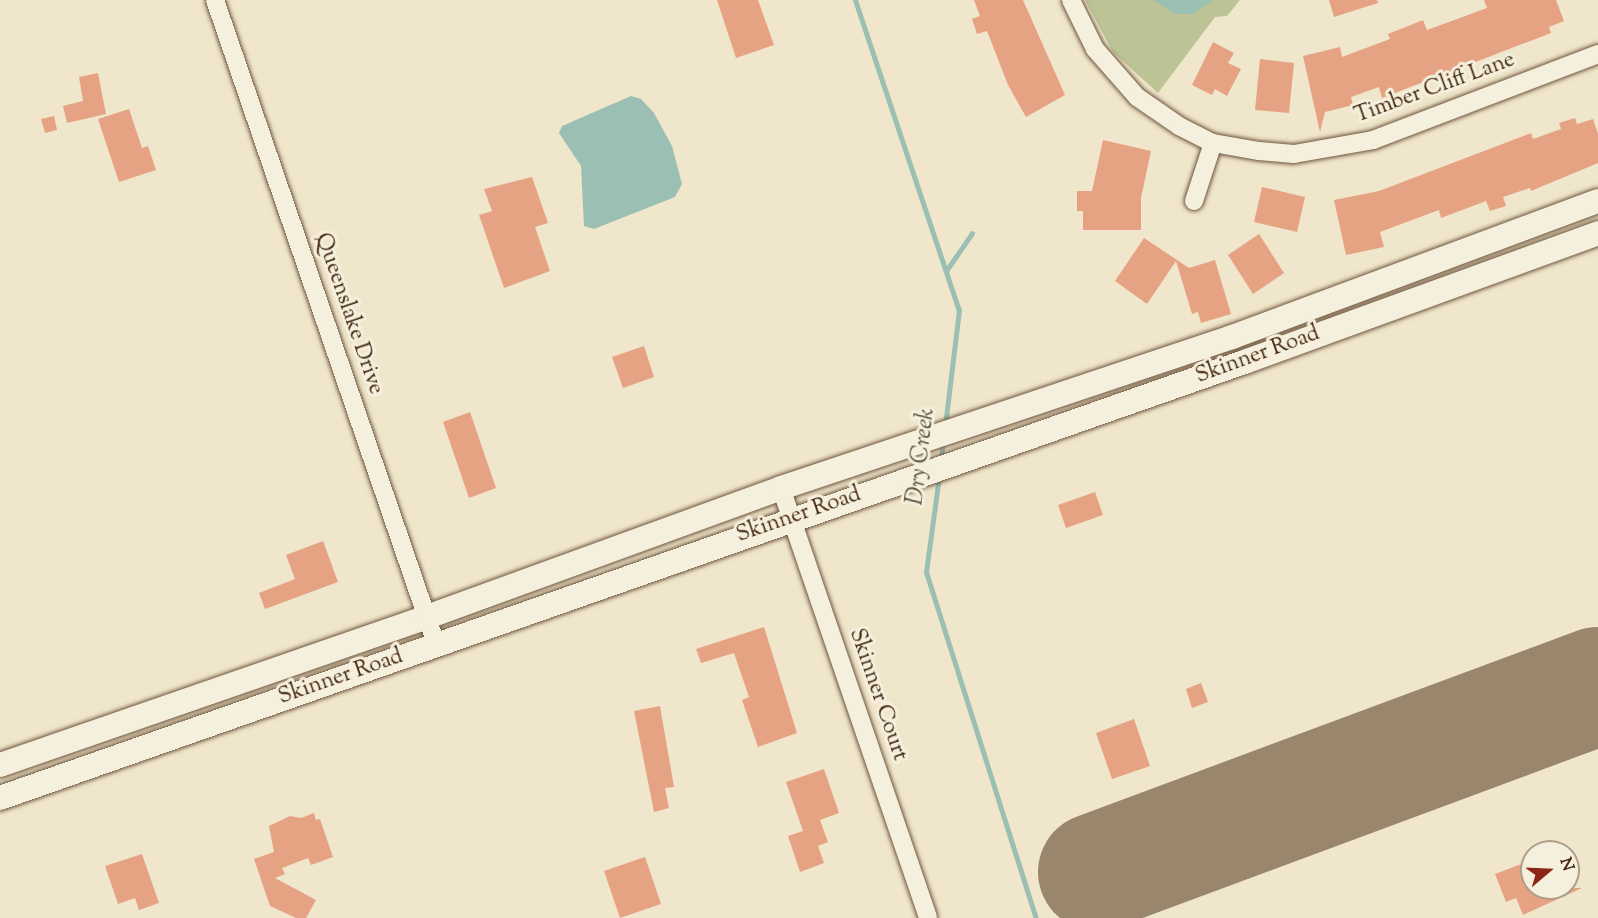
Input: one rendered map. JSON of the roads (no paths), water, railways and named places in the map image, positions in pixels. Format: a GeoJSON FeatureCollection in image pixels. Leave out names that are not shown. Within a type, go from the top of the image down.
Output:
{"type":"FeatureCollection","features":[{"type":"Feature","properties":{"kind":"street","name":"Queenslake Drive"},"geometry":{"type":"LineString","coordinates":[[215,0],[436,644]]}},
{"type":"Feature","properties":{"kind":"street","name":"Timber Cliff Lane"},"geometry":{"type":"LineString","coordinates":[[1071,0],[1095,49],[1137,97],[1179,126],[1213,143],[1294,153],[1373,140],[1598,54]]}},
{"type":"Feature","properties":{"kind":"street"},"geometry":{"type":"LineString","coordinates":[[1194,201],[1213,143]]}},
{"type":"Feature","properties":{"kind":"street","name":"Skinner Road"},"geometry":{"type":"LineString","coordinates":[[0,765],[427,617],[922,439],[1232,337],[1598,201]]}},
{"type":"Feature","properties":{"kind":"street","name":"Skinner Road"},"geometry":{"type":"LineString","coordinates":[[0,798],[436,644],[518,619],[791,519],[1247,361],[1598,233]]}},
{"type":"Feature","properties":{"kind":"street","name":"Skinner Court"},"geometry":{"type":"LineString","coordinates":[[781,488],[928,918]]}},
{"type":"Feature","properties":{"kind":"water"},"geometry":{"type":"Polygon","coordinates":[[[1153,0],[1213,0],[1193,14],[1175,14],[1153,0]]]}},
{"type":"Feature","properties":{"kind":"water"},"geometry":{"type":"Polygon","coordinates":[[[631,96],[641,99],[654,113],[672,146],[682,184],[675,197],[594,229],[584,226],[581,166],[559,133],[562,126],[631,96]]]}},
{"type":"Feature","properties":{"kind":"waterway","name":"Dry Creek"},"geometry":{"type":"LineString","coordinates":[[855,0],[959,310],[945,425]]}},
{"type":"Feature","properties":{"kind":"waterway"},"geometry":{"type":"LineString","coordinates":[[946,271],[972,233]]}},
{"type":"Feature","properties":{"kind":"waterway","name":"Dry Creek"},"geometry":{"type":"LineString","coordinates":[[941,460],[943,440]]}},
{"type":"Feature","properties":{"kind":"waterway","name":"Dry Creek"},"geometry":{"type":"LineString","coordinates":[[939,476],[926,572],[1036,918]]}}]}
